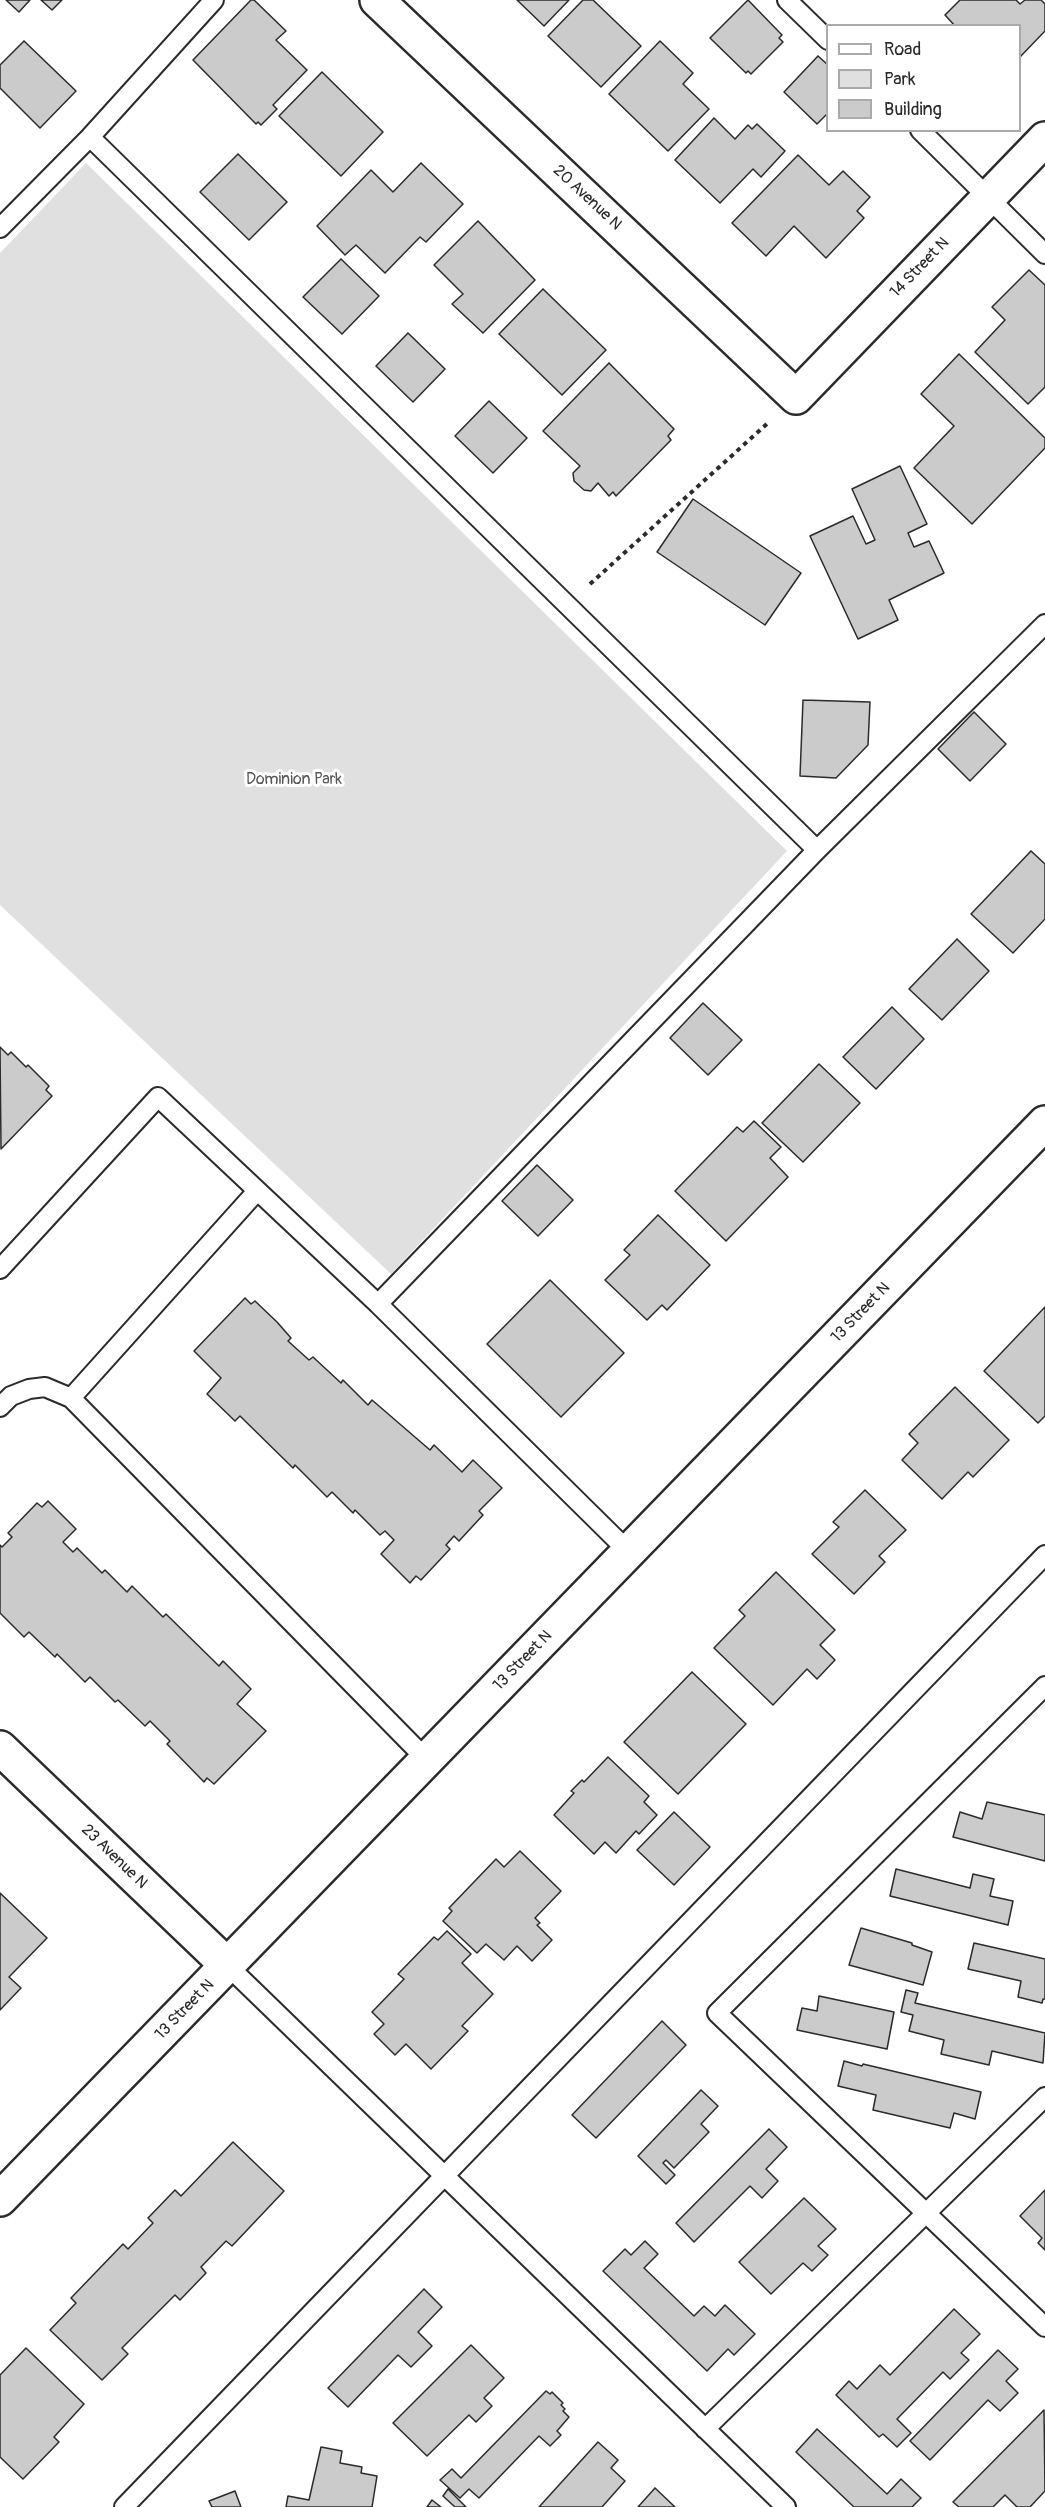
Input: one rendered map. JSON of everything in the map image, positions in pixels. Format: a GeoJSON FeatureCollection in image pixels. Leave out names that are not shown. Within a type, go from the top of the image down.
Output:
{"type":"FeatureCollection","features":[{"type":"Feature","properties":{"kind":"street","name":"20 Avenue N"},"geometry":{"type":"LineString","coordinates":[[378,0],[796,397]]}},
{"type":"Feature","properties":{"kind":"street","name":"14 Street N"},"geometry":{"type":"LineString","coordinates":[[796,397],[1045,138]]}},
{"type":"Feature","properties":{"kind":"street","name":"13 Street N"},"geometry":{"type":"LineString","coordinates":[[0,2199],[1045,1123]]}},
{"type":"Feature","properties":{"kind":"street","name":"23 Avenue N"},"geometry":{"type":"LineString","coordinates":[[0,1748],[228,1966]]}},
{"type":"Feature","properties":{"kind":"lane"},"geometry":{"type":"LineString","coordinates":[[0,228],[90,137],[214,0]]}},
{"type":"Feature","properties":{"kind":"lane"},"geometry":{"type":"LineString","coordinates":[[787,0],[826,38]]}},
{"type":"Feature","properties":{"kind":"lane"},"geometry":{"type":"LineString","coordinates":[[922,132],[1045,254]]}},
{"type":"Feature","properties":{"kind":"lane"},"geometry":{"type":"LineString","coordinates":[[90,137],[817,850]]}},
{"type":"Feature","properties":{"kind":"lane"},"geometry":{"type":"LineString","coordinates":[[378,1304],[817,850],[1045,624]]}},
{"type":"Feature","properties":{"kind":"lane"},"geometry":{"type":"LineString","coordinates":[[0,1269],[158,1097],[378,1304],[629,1552]]}},
{"type":"Feature","properties":{"kind":"lane"},"geometry":{"type":"LineString","coordinates":[[70,1398],[257,1191]]}},
{"type":"Feature","properties":{"kind":"lane"},"geometry":{"type":"LineString","coordinates":[[4,1396],[45,1387],[70,1398],[427,1760]]}},
{"type":"Feature","properties":{"kind":"lane"},"geometry":{"type":"LineString","coordinates":[[124,2507],[1045,1555]]}},
{"type":"Feature","properties":{"kind":"lane"},"geometry":{"type":"LineString","coordinates":[[1045,1686],[717,2013],[1045,2327]]}},
{"type":"Feature","properties":{"kind":"lane"},"geometry":{"type":"LineString","coordinates":[[228,1966],[786,2507]]}},
{"type":"Feature","properties":{"kind":"lane"},"geometry":{"type":"LineString","coordinates":[[705,2429],[1045,2097]]}},
{"type":"Feature","properties":{"kind":"path"},"geometry":{"type":"LineString","coordinates":[[567,605],[796,397]]}},
{"type":"Feature","properties":{"kind":"green space","name":"Dominion Park"},"geometry":{"type":"Polygon","coordinates":[[[86,163],[787,851],[391,1274],[0,905],[0,253],[86,163]]]}},
{"type":"Feature","properties":{"kind":"building"},"geometry":{"type":"Polygon","coordinates":[[[6,0],[30,0],[19,12],[6,0]]]}},
{"type":"Feature","properties":{"kind":"building"},"geometry":{"type":"Polygon","coordinates":[[[41,0],[62,0],[52,10],[41,0]]]}},
{"type":"Feature","properties":{"kind":"building"},"geometry":{"type":"Polygon","coordinates":[[[251,0],[254,0],[286,31],[276,40],[307,70],[273,105],[277,109],[261,125],[258,122],[256,124],[193,60],[251,0]]]}},
{"type":"Feature","properties":{"kind":"building"},"geometry":{"type":"Polygon","coordinates":[[[517,0],[569,0],[544,26],[517,0]]]}},
{"type":"Feature","properties":{"kind":"building"},"geometry":{"type":"Polygon","coordinates":[[[583,0],[593,0],[641,46],[601,87],[548,36],[583,0]]]}},
{"type":"Feature","properties":{"kind":"building"},"geometry":{"type":"Polygon","coordinates":[[[748,0],[782,35],[779,38],[783,42],[751,74],[748,71],[746,73],[710,38],[748,0]]]}},
{"type":"Feature","properties":{"kind":"building"},"geometry":{"type":"Polygon","coordinates":[[[960,0],[1016,0],[1020,4],[1025,0],[1041,0],[1045,4],[1045,31],[1021,56],[1021,24],[953,24],[945,15],[960,0]]]}},
{"type":"Feature","properties":{"kind":"building"},"geometry":{"type":"Polygon","coordinates":[[[24,41],[76,91],[40,128],[0,88],[0,65],[24,41]]]}},
{"type":"Feature","properties":{"kind":"building"},"geometry":{"type":"Polygon","coordinates":[[[660,41],[693,73],[683,84],[709,109],[668,151],[609,94],[660,41]]]}},
{"type":"Feature","properties":{"kind":"building"},"geometry":{"type":"Polygon","coordinates":[[[818,56],[826,63],[826,115],[817,124],[784,92],[818,56]]]}},
{"type":"Feature","properties":{"kind":"building"},"geometry":{"type":"Polygon","coordinates":[[[322,72],[383,132],[341,176],[279,116],[322,72]]]}},
{"type":"Feature","properties":{"kind":"building"},"geometry":{"type":"Polygon","coordinates":[[[714,118],[735,139],[748,125],[752,129],[757,124],[785,151],[761,177],[753,169],[720,203],[675,160],[714,118]]]}},
{"type":"Feature","properties":{"kind":"building"},"geometry":{"type":"Polygon","coordinates":[[[238,154],[287,202],[249,240],[200,192],[238,154]]]}},
{"type":"Feature","properties":{"kind":"building"},"geometry":{"type":"Polygon","coordinates":[[[798,155],[829,185],[843,171],[870,197],[857,211],[864,218],[826,258],[794,226],[766,256],[732,223],[798,155]]]}},
{"type":"Feature","properties":{"kind":"building"},"geometry":{"type":"Polygon","coordinates":[[[421,163],[463,204],[426,242],[420,237],[385,273],[356,245],[345,255],[317,226],[371,170],[393,192],[421,163]]]}},
{"type":"Feature","properties":{"kind":"building"},"geometry":{"type":"Polygon","coordinates":[[[478,221],[535,280],[483,333],[452,304],[463,294],[434,265],[478,221]]]}},
{"type":"Feature","properties":{"kind":"building"},"geometry":{"type":"Polygon","coordinates":[[[341,259],[379,296],[342,334],[303,297],[341,259]]]}},
{"type":"Feature","properties":{"kind":"building"},"geometry":{"type":"Polygon","coordinates":[[[1029,270],[1045,285],[1045,387],[1028,404],[975,352],[1005,320],[992,307],[1029,270]]]}},
{"type":"Feature","properties":{"kind":"building"},"geometry":{"type":"Polygon","coordinates":[[[543,289],[606,350],[562,395],[499,334],[543,289]]]}},
{"type":"Feature","properties":{"kind":"building"},"geometry":{"type":"Polygon","coordinates":[[[408,333],[445,369],[413,402],[376,366],[408,333]]]}},
{"type":"Feature","properties":{"kind":"building"},"geometry":{"type":"Polygon","coordinates":[[[959,354],[1045,438],[1045,448],[972,524],[914,468],[954,426],[921,394],[959,354]]]}},
{"type":"Feature","properties":{"kind":"building"},"geometry":{"type":"Polygon","coordinates":[[[609,363],[674,429],[668,436],[671,440],[616,496],[613,492],[609,496],[598,483],[591,491],[584,490],[574,481],[573,473],[580,466],[543,431],[609,363]]]}},
{"type":"Feature","properties":{"kind":"building"},"geometry":{"type":"Polygon","coordinates":[[[489,401],[527,438],[493,473],[455,436],[489,401]]]}},
{"type":"Feature","properties":{"kind":"building"},"geometry":{"type":"Polygon","coordinates":[[[900,466],[927,524],[908,533],[914,547],[929,541],[944,573],[889,600],[898,620],[858,639],[810,536],[853,516],[866,544],[875,540],[852,489],[900,466]]]}},
{"type":"Feature","properties":{"kind":"building"},"geometry":{"type":"Polygon","coordinates":[[[693,499],[801,573],[765,625],[657,552],[693,499]]]}},
{"type":"Feature","properties":{"kind":"building"},"geometry":{"type":"Polygon","coordinates":[[[803,700],[870,702],[868,745],[836,778],[800,776],[803,700]]]}},
{"type":"Feature","properties":{"kind":"building"},"geometry":{"type":"Polygon","coordinates":[[[974,712],[1006,744],[970,781],[938,749],[974,712]]]}},
{"type":"Feature","properties":{"kind":"building"},"geometry":{"type":"Polygon","coordinates":[[[1031,851],[1045,864],[1045,919],[1013,953],[971,914],[1031,851]]]}},
{"type":"Feature","properties":{"kind":"building"},"geometry":{"type":"Polygon","coordinates":[[[957,939],[989,971],[942,1020],[909,989],[957,939]]]}},
{"type":"Feature","properties":{"kind":"building"},"geometry":{"type":"Polygon","coordinates":[[[703,1003],[742,1040],[708,1075],[670,1038],[703,1003]]]}},
{"type":"Feature","properties":{"kind":"building"},"geometry":{"type":"Polygon","coordinates":[[[892,1007],[924,1039],[876,1089],[843,1057],[892,1007]]]}},
{"type":"Feature","properties":{"kind":"building"},"geometry":{"type":"Polygon","coordinates":[[[0,1047],[8,1055],[11,1052],[26,1067],[28,1065],[49,1086],[46,1090],[52,1096],[1,1149],[0,1047]]]}},
{"type":"Feature","properties":{"kind":"building"},"geometry":{"type":"Polygon","coordinates":[[[819,1064],[860,1103],[803,1162],[762,1123],[819,1064]]]}},
{"type":"Feature","properties":{"kind":"building"},"geometry":{"type":"Polygon","coordinates":[[[754,1121],[781,1147],[770,1158],[788,1177],[726,1241],[675,1191],[737,1127],[743,1132],[754,1121]]]}},
{"type":"Feature","properties":{"kind":"building"},"geometry":{"type":"Polygon","coordinates":[[[537,1165],[573,1200],[538,1236],[502,1201],[537,1165]]]}},
{"type":"Feature","properties":{"kind":"building"},"geometry":{"type":"Polygon","coordinates":[[[658,1215],[710,1265],[667,1310],[662,1305],[647,1320],[605,1280],[630,1255],[624,1250],[658,1215]]]}},
{"type":"Feature","properties":{"kind":"building"},"geometry":{"type":"Polygon","coordinates":[[[550,1280],[624,1353],[561,1417],[487,1344],[550,1280]]]}},
{"type":"Feature","properties":{"kind":"building"},"geometry":{"type":"Polygon","coordinates":[[[245,1298],[251,1304],[255,1301],[277,1322],[291,1338],[288,1341],[309,1360],[313,1357],[341,1383],[343,1380],[368,1405],[372,1400],[430,1450],[434,1445],[462,1472],[473,1460],[502,1488],[479,1511],[483,1515],[459,1541],[454,1536],[446,1545],[450,1549],[421,1580],[416,1576],[410,1583],[381,1554],[394,1540],[385,1531],[380,1535],[355,1510],[353,1513],[332,1492],[327,1497],[295,1465],[293,1468],[240,1416],[235,1421],[207,1394],[221,1378],[194,1351],[245,1298]]]}},
{"type":"Feature","properties":{"kind":"building"},"geometry":{"type":"Polygon","coordinates":[[[1045,1307],[1045,1416],[1038,1423],[984,1371],[1045,1307]]]}},
{"type":"Feature","properties":{"kind":"building"},"geometry":{"type":"Polygon","coordinates":[[[955,1387],[1009,1440],[973,1477],[968,1472],[942,1499],[902,1460],[918,1443],[909,1434],[955,1387]]]}},
{"type":"Feature","properties":{"kind":"building"},"geometry":{"type":"Polygon","coordinates":[[[865,1490],[906,1530],[879,1556],[885,1562],[854,1594],[812,1554],[839,1527],[833,1522],[865,1490]]]}},
{"type":"Feature","properties":{"kind":"building"},"geometry":{"type":"Polygon","coordinates":[[[48,1501],[76,1529],[63,1542],[73,1552],[77,1548],[102,1573],[105,1570],[127,1592],[132,1586],[163,1617],[166,1614],[219,1666],[223,1661],[251,1689],[237,1704],[266,1731],[214,1784],[207,1778],[204,1782],[167,1744],[170,1741],[150,1721],[145,1726],[118,1700],[115,1702],[90,1677],[85,1682],[57,1654],[55,1657],[29,1632],[24,1637],[0,1613],[0,1545],[2,1547],[12,1537],[8,1533],[37,1503],[42,1507],[48,1501]]]}},
{"type":"Feature","properties":{"kind":"building"},"geometry":{"type":"Polygon","coordinates":[[[776,1572],[835,1630],[820,1645],[835,1660],[817,1679],[807,1669],[773,1705],[714,1648],[745,1616],[739,1610],[776,1572]]]}},
{"type":"Feature","properties":{"kind":"building"},"geometry":{"type":"Polygon","coordinates":[[[692,1672],[746,1724],[678,1794],[624,1742],[692,1672]]]}},
{"type":"Feature","properties":{"kind":"building"},"geometry":{"type":"Polygon","coordinates":[[[608,1757],[649,1796],[644,1802],[657,1815],[639,1834],[636,1831],[616,1853],[605,1842],[594,1854],[554,1815],[574,1793],[571,1791],[582,1780],[584,1782],[608,1757]]]}},
{"type":"Feature","properties":{"kind":"building"},"geometry":{"type":"Polygon","coordinates":[[[987,1802],[1045,1815],[1045,1861],[953,1837],[960,1812],[982,1819],[987,1802]]]}},
{"type":"Feature","properties":{"kind":"building"},"geometry":{"type":"Polygon","coordinates":[[[674,1812],[710,1847],[674,1885],[637,1850],[674,1812]]]}},
{"type":"Feature","properties":{"kind":"building"},"geometry":{"type":"Polygon","coordinates":[[[520,1851],[561,1891],[535,1918],[540,1923],[537,1925],[552,1940],[532,1961],[517,1946],[504,1960],[486,1944],[477,1953],[443,1921],[452,1911],[449,1908],[496,1859],[504,1867],[520,1851]]]}},
{"type":"Feature","properties":{"kind":"building"},"geometry":{"type":"Polygon","coordinates":[[[896,1869],[970,1888],[973,1874],[994,1879],[990,1896],[1013,1901],[1008,1925],[890,1896],[896,1869]]]}},
{"type":"Feature","properties":{"kind":"building"},"geometry":{"type":"Polygon","coordinates":[[[0,1893],[47,1938],[9,1977],[21,1988],[0,2010],[0,1893]]]}},
{"type":"Feature","properties":{"kind":"building"},"geometry":{"type":"Polygon","coordinates":[[[861,1928],[912,1943],[912,1945],[932,1952],[923,1985],[849,1965],[861,1928]]]}},
{"type":"Feature","properties":{"kind":"building"},"geometry":{"type":"Polygon","coordinates":[[[447,1931],[471,1954],[462,1963],[493,1994],[462,2026],[468,2031],[431,2069],[406,2044],[395,2055],[374,2034],[384,2024],[372,2012],[404,1979],[398,1974],[434,1937],[438,1940],[447,1931]]]}},
{"type":"Feature","properties":{"kind":"building"},"geometry":{"type":"Polygon","coordinates":[[[974,1943],[1045,1959],[1045,1999],[1042,2003],[1018,1997],[1021,1981],[968,1969],[974,1943]]]}},
{"type":"Feature","properties":{"kind":"building"},"geometry":{"type":"Polygon","coordinates":[[[906,1990],[918,1993],[915,2003],[1045,2033],[1043,2063],[992,2051],[989,2065],[941,2054],[944,2040],[909,2031],[913,2015],[901,2012],[906,1990]]]}},
{"type":"Feature","properties":{"kind":"building"},"geometry":{"type":"Polygon","coordinates":[[[819,1996],[894,2012],[887,2049],[797,2030],[802,2008],[817,2011],[819,1996]]]}},
{"type":"Feature","properties":{"kind":"building"},"geometry":{"type":"Polygon","coordinates":[[[662,2021],[686,2045],[596,2138],[572,2115],[662,2021]]]}},
{"type":"Feature","properties":{"kind":"building"},"geometry":{"type":"Polygon","coordinates":[[[844,2061],[981,2092],[975,2119],[954,2113],[950,2128],[873,2110],[876,2095],[838,2086],[844,2061]]]}},
{"type":"Feature","properties":{"kind":"building"},"geometry":{"type":"Polygon","coordinates":[[[701,2090],[718,2106],[701,2124],[709,2132],[674,2168],[666,2160],[663,2163],[675,2175],[666,2184],[638,2156],[701,2090]]]}},
{"type":"Feature","properties":{"kind":"building"},"geometry":{"type":"Polygon","coordinates":[[[769,2129],[787,2147],[766,2169],[778,2181],[762,2198],[750,2186],[694,2242],[676,2223],[769,2129]]]}},
{"type":"Feature","properties":{"kind":"building"},"geometry":{"type":"Polygon","coordinates":[[[233,2142],[284,2191],[232,2246],[226,2241],[201,2267],[206,2273],[180,2300],[175,2295],[122,2348],[128,2354],[102,2380],[50,2330],[76,2303],[71,2298],[123,2244],[128,2249],[153,2223],[148,2218],[175,2190],[181,2196],[233,2142]]]}},
{"type":"Feature","properties":{"kind":"building"},"geometry":{"type":"Polygon","coordinates":[[[1045,2190],[1045,2250],[1038,2243],[1042,2238],[1020,2216],[1045,2190]]]}},
{"type":"Feature","properties":{"kind":"building"},"geometry":{"type":"Polygon","coordinates":[[[804,2198],[836,2229],[818,2246],[828,2255],[812,2271],[803,2263],[771,2294],[739,2262],[804,2198]]]}},
{"type":"Feature","properties":{"kind":"building"},"geometry":{"type":"Polygon","coordinates":[[[645,2241],[658,2254],[644,2268],[694,2316],[704,2306],[715,2316],[725,2305],[755,2334],[734,2355],[728,2349],[707,2371],[603,2271],[625,2249],[631,2255],[645,2241]]]}},
{"type":"Feature","properties":{"kind":"building"},"geometry":{"type":"Polygon","coordinates":[[[424,2289],[442,2307],[418,2332],[432,2346],[411,2367],[398,2355],[348,2407],[328,2388],[424,2289]]]}},
{"type":"Feature","properties":{"kind":"building"},"geometry":{"type":"Polygon","coordinates":[[[954,2309],[980,2334],[961,2353],[969,2360],[950,2379],[943,2372],[897,2419],[911,2433],[897,2447],[883,2434],[879,2437],[836,2395],[849,2381],[857,2389],[880,2365],[890,2375],[954,2309]]]}},
{"type":"Feature","properties":{"kind":"building"},"geometry":{"type":"Polygon","coordinates":[[[471,2345],[504,2378],[484,2398],[492,2406],[476,2422],[469,2415],[427,2456],[393,2423],[471,2345]]]}},
{"type":"Feature","properties":{"kind":"building"},"geometry":{"type":"Polygon","coordinates":[[[26,2348],[84,2404],[54,2437],[59,2442],[23,2479],[0,2457],[0,2375],[26,2348]]]}},
{"type":"Feature","properties":{"kind":"building"},"geometry":{"type":"Polygon","coordinates":[[[998,2350],[1018,2369],[1006,2381],[1018,2393],[1000,2411],[988,2400],[930,2460],[910,2441],[998,2350]]]}},
{"type":"Feature","properties":{"kind":"building"},"geometry":{"type":"Polygon","coordinates":[[[546,2391],[550,2394],[552,2392],[563,2403],[561,2405],[565,2409],[563,2411],[569,2417],[557,2431],[561,2435],[550,2446],[539,2436],[479,2498],[469,2489],[460,2498],[440,2480],[452,2469],[461,2478],[546,2391]]]}},
{"type":"Feature","properties":{"kind":"building"},"geometry":{"type":"Polygon","coordinates":[[[1044,2410],[1045,2491],[1030,2507],[1017,2507],[1005,2495],[993,2507],[959,2507],[953,2502],[1044,2410]]]}},
{"type":"Feature","properties":{"kind":"building"},"geometry":{"type":"Polygon","coordinates":[[[817,2429],[887,2494],[901,2479],[921,2498],[912,2507],[854,2507],[796,2452],[817,2429]]]}},
{"type":"Feature","properties":{"kind":"building"},"geometry":{"type":"Polygon","coordinates":[[[598,2442],[618,2460],[611,2468],[625,2481],[602,2507],[539,2507],[598,2442]]]}},
{"type":"Feature","properties":{"kind":"building"},"geometry":{"type":"Polygon","coordinates":[[[321,2447],[342,2451],[340,2463],[362,2467],[361,2473],[377,2476],[372,2507],[286,2507],[288,2496],[309,2500],[321,2447]]]}},
{"type":"Feature","properties":{"kind":"building"},"geometry":{"type":"Polygon","coordinates":[[[655,2488],[675,2507],[638,2507],[655,2488]]]}},
{"type":"Feature","properties":{"kind":"building"},"geometry":{"type":"Polygon","coordinates":[[[448,2489],[466,2507],[455,2507],[443,2496],[448,2489]]]}},
{"type":"Feature","properties":{"kind":"building"},"geometry":{"type":"Polygon","coordinates":[[[235,2491],[241,2507],[212,2507],[209,2501],[235,2491]]]}},
{"type":"Feature","properties":{"kind":"building"},"geometry":{"type":"Polygon","coordinates":[[[432,2500],[441,2507],[427,2507],[432,2500]]]}}]}
